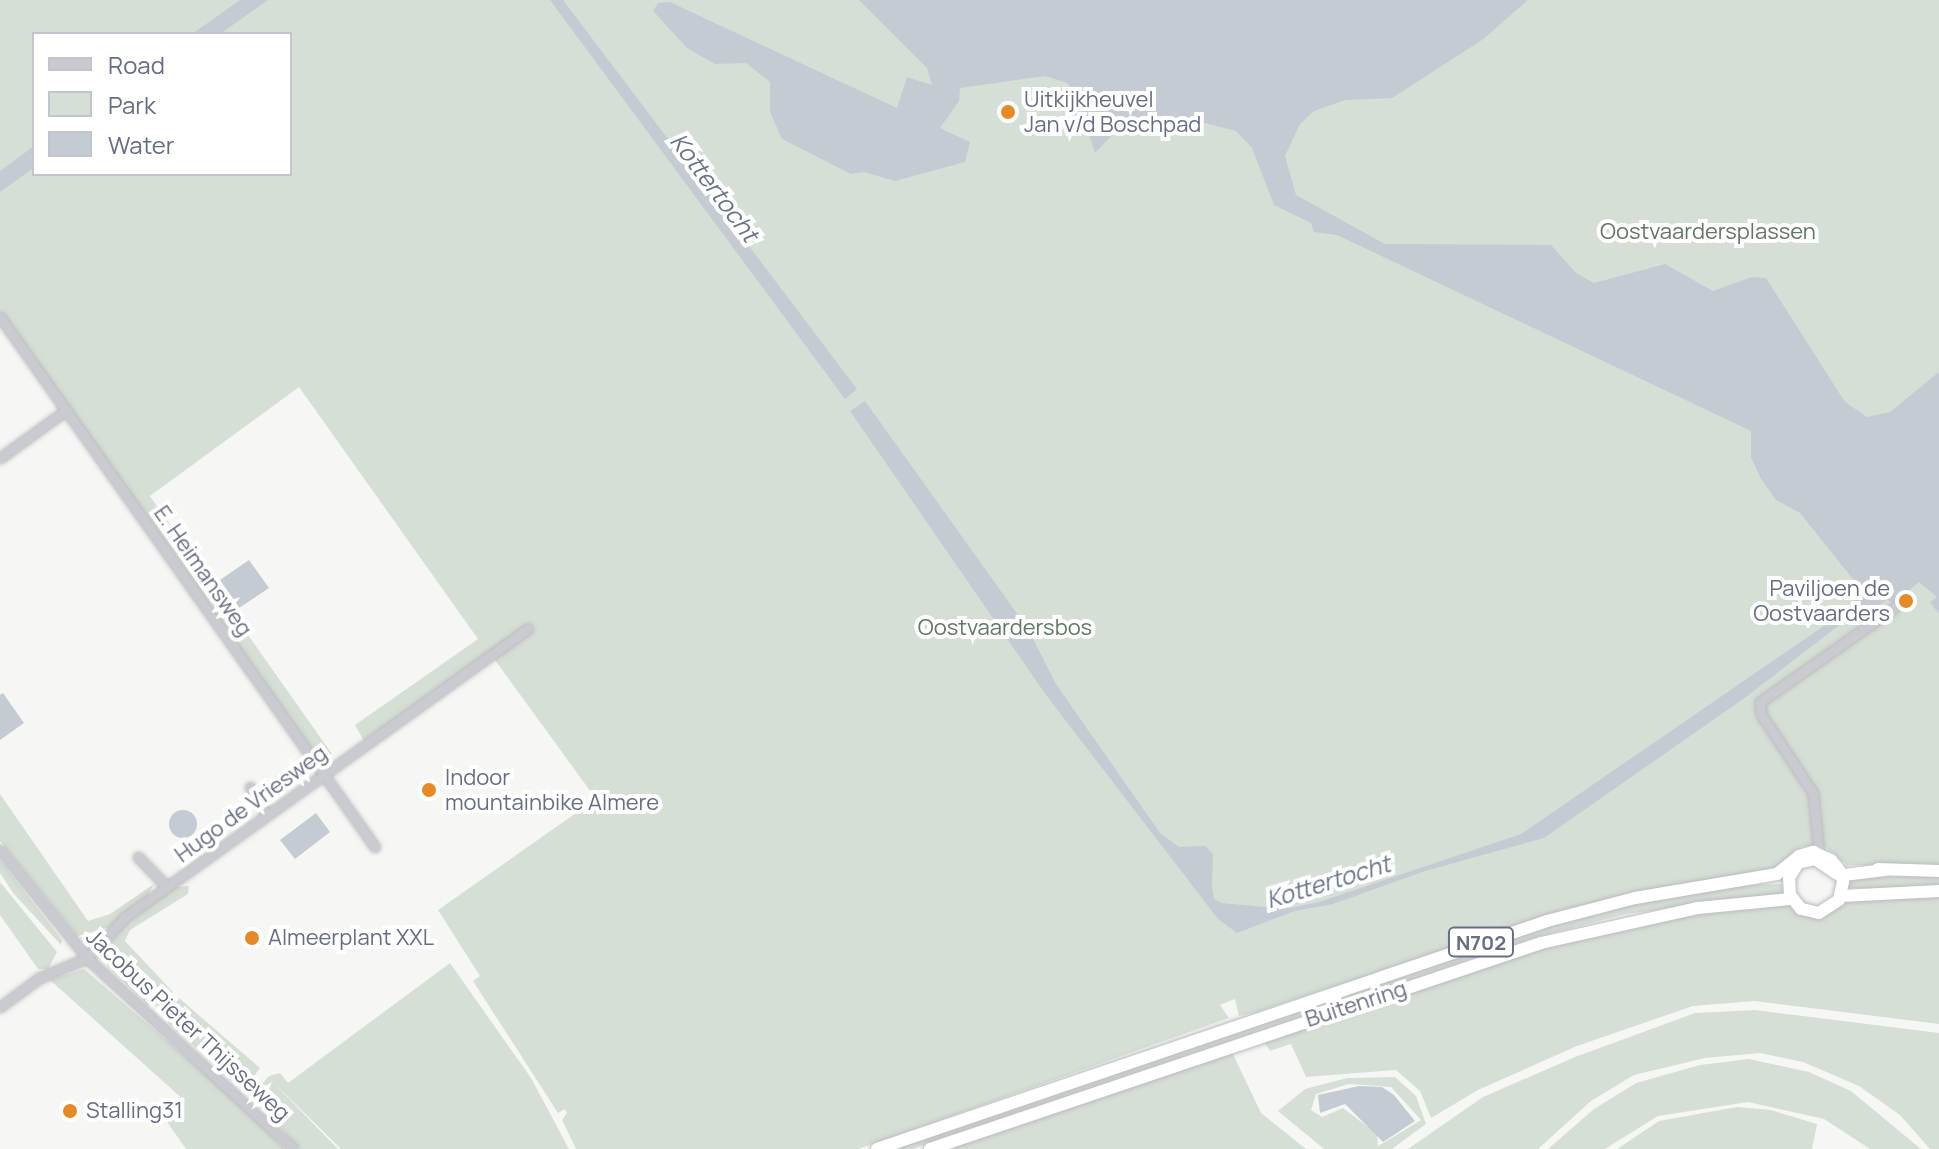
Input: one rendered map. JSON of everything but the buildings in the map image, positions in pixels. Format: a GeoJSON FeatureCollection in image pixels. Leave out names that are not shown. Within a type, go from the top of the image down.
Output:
{"type":"FeatureCollection","features":[{"type":"Feature","properties":{"kind":"highway","name":"N702"},"geometry":{"type":"LineString","coordinates":[[1789,870],[1810,856]]}},
{"type":"Feature","properties":{"kind":"highway"},"geometry":{"type":"LineString","coordinates":[[1810,856],[1839,870],[1939,871]]}},
{"type":"Feature","properties":{"kind":"highway"},"geometry":{"type":"LineString","coordinates":[[1789,870],[1791,899]]}},
{"type":"Feature","properties":{"kind":"highway","name":"Buitenring"},"geometry":{"type":"LineString","coordinates":[[877,1149],[1547,921],[1789,870]]}},
{"type":"Feature","properties":{"kind":"highway"},"geometry":{"type":"LineString","coordinates":[[1839,870],[1841,896]]}},
{"type":"Feature","properties":{"kind":"highway","name":"N702"},"geometry":{"type":"LineString","coordinates":[[1791,899],[1801,909],[1819,913],[1841,896],[1939,891]]}},
{"type":"Feature","properties":{"kind":"highway","name":"Buitenring"},"geometry":{"type":"LineString","coordinates":[[930,1149],[1541,943],[1684,910],[1791,899]]}},
{"type":"Feature","properties":{"kind":"street","name":"E. Heimansweg"},"geometry":{"type":"LineString","coordinates":[[0,317],[375,847]]}},
{"type":"Feature","properties":{"kind":"street"},"geometry":{"type":"LineString","coordinates":[[0,458],[66,410]]}},
{"type":"Feature","properties":{"kind":"street"},"geometry":{"type":"LineString","coordinates":[[1810,856],[1813,793],[1807,779],[1761,714],[1760,702],[1895,607]]}},
{"type":"Feature","properties":{"kind":"street","name":"Hugo de Vriesweg"},"geometry":{"type":"LineString","coordinates":[[0,1007],[45,975],[69,970],[87,958],[125,917],[527,629]]}},
{"type":"Feature","properties":{"kind":"street"},"geometry":{"type":"LineString","coordinates":[[250,787],[267,815]]}},
{"type":"Feature","properties":{"kind":"street","name":"Jacobus Pieter Thijsseweg"},"geometry":{"type":"LineString","coordinates":[[0,850],[87,958],[293,1149]]}},
{"type":"Feature","properties":{"kind":"street"},"geometry":{"type":"LineString","coordinates":[[138,857],[167,887]]}},
{"type":"Feature","properties":{"kind":"green space","name":"Oostvaardersbos"},"geometry":{"type":"Polygon","coordinates":[[[0,0],[1939,0],[1939,865],[1847,865],[1823,845],[1801,847],[1776,870],[1657,888],[1544,917],[1256,1012],[1239,1016],[1235,999],[1220,1005],[1229,1018],[858,1149],[576,1149],[562,1120],[567,1113],[565,1109],[558,1113],[473,981],[480,976],[438,910],[596,799],[492,656],[364,741],[355,725],[478,639],[299,387],[150,496],[332,754],[317,760],[0,312],[0,0]]]}},
{"type":"Feature","properties":{"kind":"green space"},"geometry":{"type":"Polygon","coordinates":[[[0,794],[88,921],[110,914],[154,884],[147,897],[110,927],[77,936],[0,841],[0,794]]]}},
{"type":"Feature","properties":{"kind":"green space"},"geometry":{"type":"Polygon","coordinates":[[[0,860],[62,940],[61,945],[13,893],[0,873],[0,860]]]}},
{"type":"Feature","properties":{"kind":"green space"},"geometry":{"type":"Polygon","coordinates":[[[1939,875],[1939,887],[1882,889],[1849,888],[1847,878],[1939,875]]]}},
{"type":"Feature","properties":{"kind":"green space"},"geometry":{"type":"Polygon","coordinates":[[[0,882],[57,952],[48,969],[38,969],[0,915],[0,882]]]}},
{"type":"Feature","properties":{"kind":"green space"},"geometry":{"type":"Polygon","coordinates":[[[1782,884],[1783,893],[1626,914],[1540,936],[913,1149],[886,1149],[1550,924],[1640,902],[1740,885],[1782,884]]]}},
{"type":"Feature","properties":{"kind":"green space"},"geometry":{"type":"Polygon","coordinates":[[[189,886],[188,894],[130,930],[125,941],[173,992],[161,1006],[147,1005],[108,967],[104,950],[126,922],[174,887],[189,886]]]}},
{"type":"Feature","properties":{"kind":"green space"},"geometry":{"type":"Polygon","coordinates":[[[1873,895],[1939,897],[1939,1024],[1754,1001],[1693,1006],[1577,1046],[1478,1090],[1431,1118],[1420,1091],[1396,1070],[1306,1077],[1291,1044],[1270,1051],[1262,1038],[1527,952],[1697,910],[1785,903],[1824,916],[1849,898],[1873,895]]]}},
{"type":"Feature","properties":{"kind":"green space"},"geometry":{"type":"Polygon","coordinates":[[[450,963],[531,1078],[569,1149],[341,1149],[270,1079],[338,1149],[300,1149],[257,1104],[255,1092],[269,1076],[280,1073],[288,1083],[450,963]]]}},
{"type":"Feature","properties":{"kind":"green space"},"geometry":{"type":"Polygon","coordinates":[[[84,969],[247,1110],[284,1149],[186,1149],[163,1116],[185,1101],[50,980],[84,969]]]}},
{"type":"Feature","properties":{"kind":"green space"},"geometry":{"type":"Polygon","coordinates":[[[179,998],[260,1068],[248,1084],[236,1085],[168,1023],[166,1014],[179,998]]]}},
{"type":"Feature","properties":{"kind":"green space"},"geometry":{"type":"Polygon","coordinates":[[[1755,1010],[1939,1033],[1939,1149],[1930,1149],[1900,1115],[1859,1086],[1803,1062],[1760,1053],[1705,1058],[1634,1075],[1591,1101],[1538,1149],[1408,1149],[1483,1097],[1575,1057],[1695,1013],[1755,1010]]]}},
{"type":"Feature","properties":{"kind":"green space"},"geometry":{"type":"Polygon","coordinates":[[[1231,1050],[1261,1113],[1306,1149],[948,1149],[1231,1050]]]}},
{"type":"Feature","properties":{"kind":"green space"},"geometry":{"type":"Polygon","coordinates":[[[1749,1059],[1809,1072],[1851,1091],[1921,1149],[1870,1149],[1824,1119],[1748,1102],[1658,1116],[1605,1149],[1548,1149],[1594,1109],[1636,1083],[1700,1065],[1749,1059]]]}},
{"type":"Feature","properties":{"kind":"green space"},"geometry":{"type":"Polygon","coordinates":[[[1395,1077],[1416,1096],[1426,1124],[1392,1149],[1324,1149],[1278,1111],[1305,1089],[1347,1078],[1395,1077]],[[1349,1084],[1316,1094],[1311,1110],[1322,1117],[1343,1108],[1377,1134],[1378,1146],[1421,1120],[1391,1087],[1349,1084]]]}},
{"type":"Feature","properties":{"kind":"green space"},"geometry":{"type":"Polygon","coordinates":[[[1737,1107],[1771,1110],[1817,1124],[1812,1149],[1617,1149],[1659,1121],[1737,1107]]]}},
{"type":"Feature","properties":{"kind":"water"},"geometry":{"type":"Polygon","coordinates":[[[240,0],[268,0],[223,32],[195,32],[240,0]]]}},
{"type":"Feature","properties":{"kind":"water"},"geometry":{"type":"Polygon","coordinates":[[[550,0],[563,0],[857,389],[845,399],[550,0]]]}},
{"type":"Feature","properties":{"kind":"water"},"geometry":{"type":"Polygon","coordinates":[[[859,0],[1528,0],[1482,40],[1392,98],[1345,100],[1314,111],[1300,124],[1285,156],[1296,195],[1385,244],[1551,245],[1576,273],[1594,283],[1665,264],[1713,291],[1752,277],[1766,278],[1845,402],[1867,417],[1890,412],[1939,372],[1939,614],[1930,602],[1937,597],[1919,582],[1895,603],[1887,600],[1862,616],[1852,602],[1864,593],[1800,513],[1776,500],[1761,479],[1751,457],[1751,431],[1337,235],[1314,232],[1311,223],[1274,205],[1252,148],[1236,131],[1201,122],[1140,122],[1115,132],[1095,153],[1077,97],[1067,83],[1045,76],[960,88],[959,101],[940,128],[970,142],[965,162],[895,181],[864,172],[851,174],[782,139],[770,112],[770,82],[746,63],[715,64],[687,48],[653,11],[658,3],[670,2],[897,108],[907,77],[932,85],[927,68],[859,0]]]}},
{"type":"Feature","properties":{"kind":"water"},"geometry":{"type":"Polygon","coordinates":[[[32,147],[32,169],[0,192],[0,171],[32,147]]]}},
{"type":"Feature","properties":{"kind":"water"},"geometry":{"type":"Polygon","coordinates":[[[865,401],[1028,629],[1056,684],[1160,833],[1179,847],[1205,846],[1213,854],[1214,899],[1222,903],[1284,909],[1319,902],[1521,834],[1834,619],[1842,623],[1746,697],[1544,838],[1425,871],[1333,904],[1295,911],[1237,933],[1218,919],[1046,695],[850,411],[865,401]]]}},
{"type":"Feature","properties":{"kind":"water"},"geometry":{"type":"Polygon","coordinates":[[[249,560],[269,588],[239,608],[220,580],[249,560]]]}},
{"type":"Feature","properties":{"kind":"water"},"geometry":{"type":"Polygon","coordinates":[[[3,693],[24,723],[0,740],[0,695],[3,693]]]}},
{"type":"Feature","properties":{"kind":"water"},"geometry":{"type":"Polygon","coordinates":[[[183,810],[193,814],[197,824],[193,834],[183,838],[173,834],[169,824],[173,814],[183,810]]]}},
{"type":"Feature","properties":{"kind":"water"},"geometry":{"type":"Polygon","coordinates":[[[316,813],[330,832],[295,859],[280,840],[316,813]]]}},
{"type":"Feature","properties":{"kind":"water"},"geometry":{"type":"Polygon","coordinates":[[[1359,1086],[1382,1087],[1394,1095],[1415,1121],[1383,1142],[1345,1104],[1320,1113],[1318,1095],[1359,1086]]]}},
{"type":"Feature","properties":{"kind":"place","name":"Uitkijkheuvel Jan v/d Boschpad"},"geometry":{"type":"Point","coordinates":[1008,112]}},
{"type":"Feature","properties":{"kind":"place","name":"Paviljoen de Oostvaarders"},"geometry":{"type":"Point","coordinates":[1906,601]}},
{"type":"Feature","properties":{"kind":"place","name":"Indoor mountainbike Almere"},"geometry":{"type":"Point","coordinates":[429,790]}},
{"type":"Feature","properties":{"kind":"place","name":"Almeerplant XXL"},"geometry":{"type":"Point","coordinates":[252,938]}},
{"type":"Feature","properties":{"kind":"place","name":"Stalling31"},"geometry":{"type":"Point","coordinates":[70,1111]}},
{"type":"Feature","properties":{"kind":"water label","name":"Kottertocht"},"geometry":{"type":"Point","coordinates":[715,187]}},
{"type":"Feature","properties":{"kind":"water label","name":"Kottertocht"},"geometry":{"type":"Point","coordinates":[1328,881]}},
{"type":"Feature","properties":{"kind":"park label","name":"Oostvaardersplassen"},"geometry":{"type":"Point","coordinates":[1708,232]}}]}
